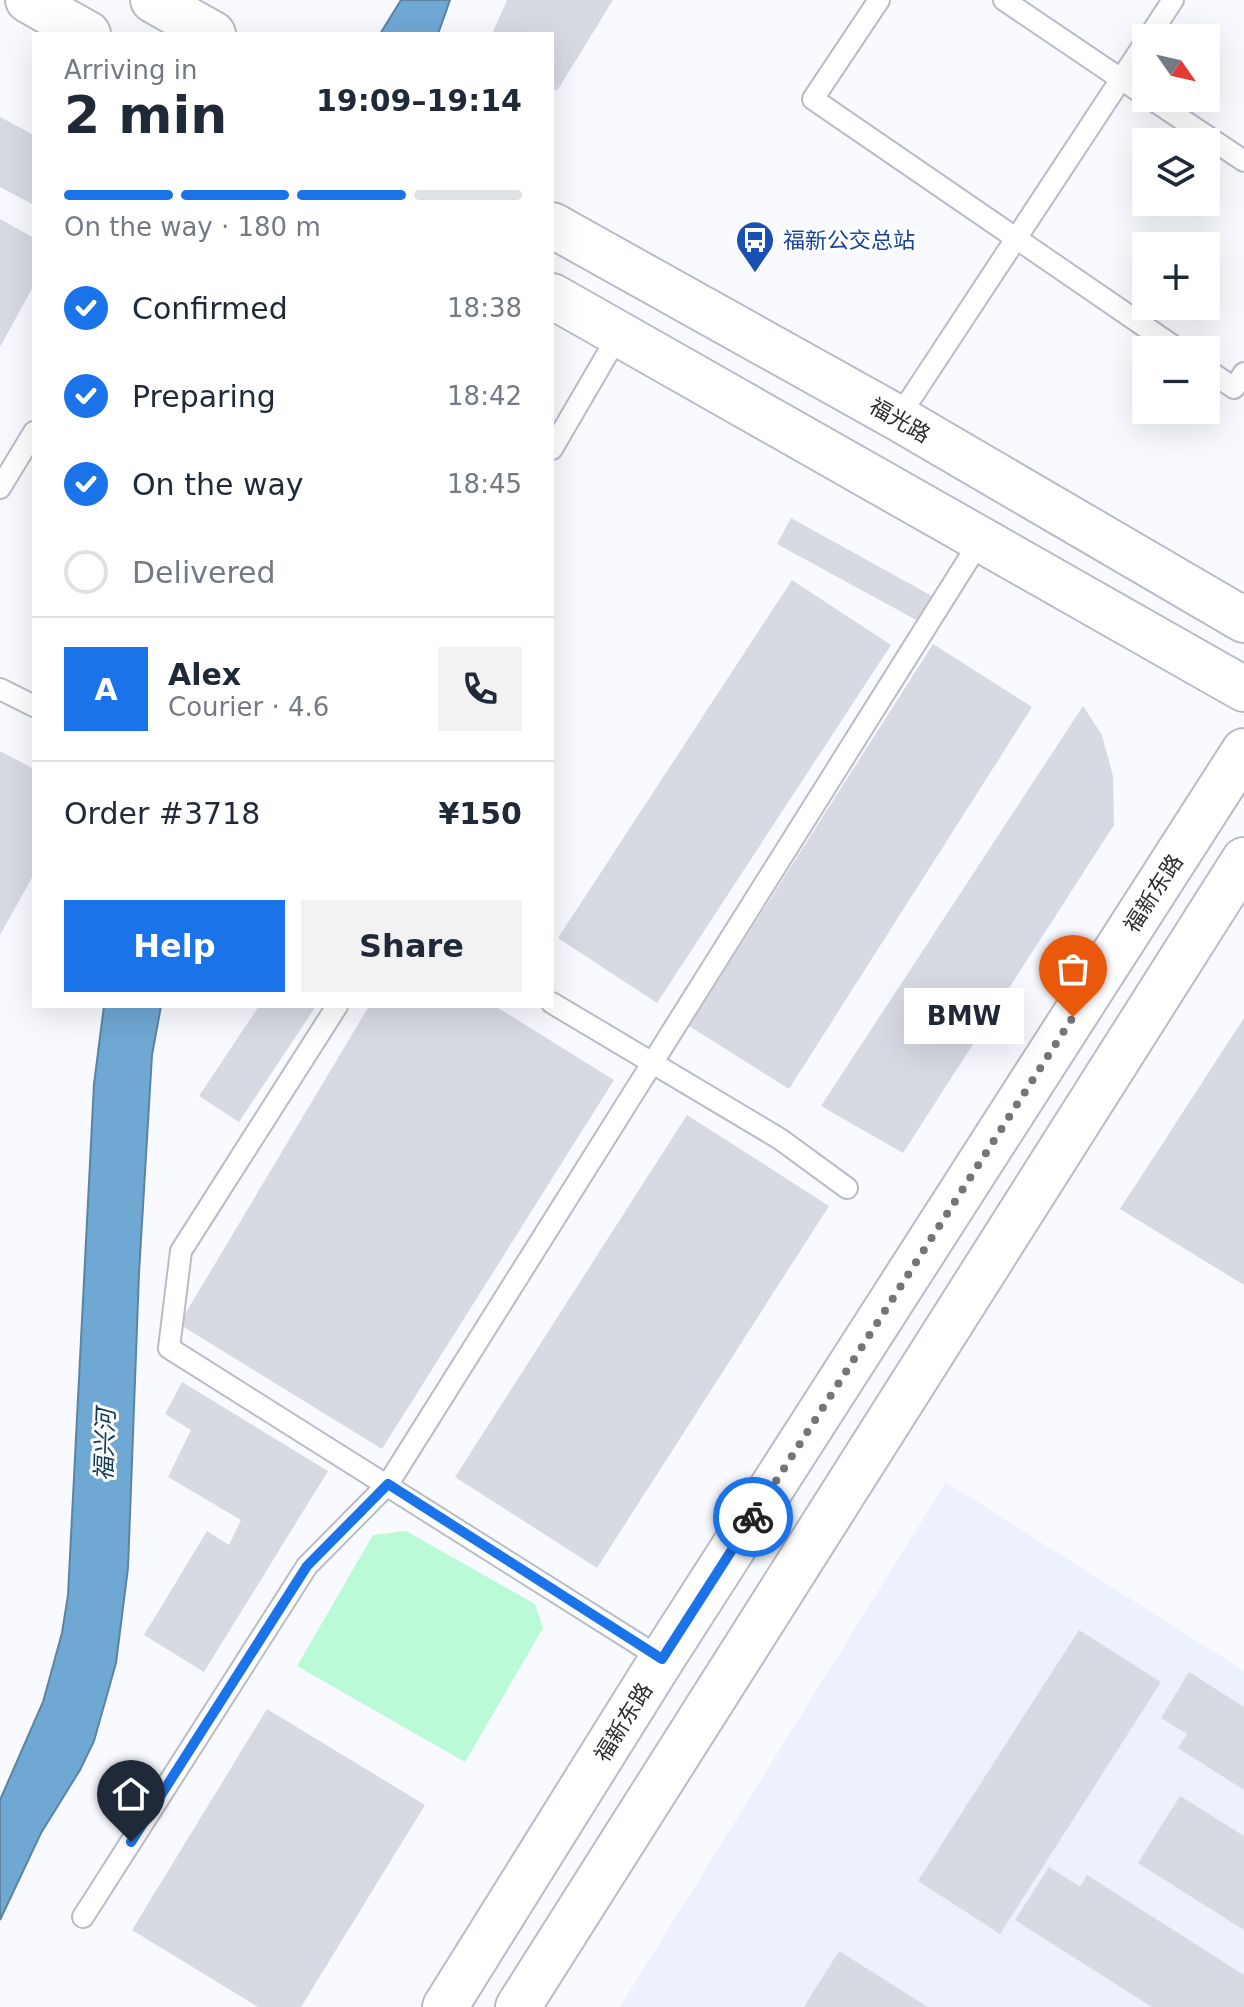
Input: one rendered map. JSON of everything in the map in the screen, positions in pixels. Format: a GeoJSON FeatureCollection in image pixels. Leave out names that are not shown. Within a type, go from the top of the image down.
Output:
{"type":"FeatureCollection","features":[{"type":"Feature","properties":{"kind":"main road"},"geometry":{"type":"LineString","coordinates":[[28,0],[84,32]]}},
{"type":"Feature","properties":{"kind":"main road"},"geometry":{"type":"LineString","coordinates":[[153,0],[209,32]]}},
{"type":"Feature","properties":{"kind":"main road","name":"福光路"},"geometry":{"type":"LineString","coordinates":[[554,226],[898,418],[1244,620]]}},
{"type":"Feature","properties":{"kind":"main road"},"geometry":{"type":"LineString","coordinates":[[554,297],[1244,689]]}},
{"type":"Feature","properties":{"kind":"main road","name":"福新东路"},"geometry":{"type":"LineString","coordinates":[[445,2007],[662,1659],[1244,751]]}},
{"type":"Feature","properties":{"kind":"main road"},"geometry":{"type":"LineString","coordinates":[[518,2007],[1244,860]]}},
{"type":"Feature","properties":{"kind":"lane"},"geometry":{"type":"LineString","coordinates":[[879,0],[813,99],[1158,336]]}},
{"type":"Feature","properties":{"kind":"lane"},"geometry":{"type":"LineString","coordinates":[[1004,0],[1132,86]]}},
{"type":"Feature","properties":{"kind":"lane"},"geometry":{"type":"LineString","coordinates":[[1157,24],[1173,0]]}},
{"type":"Feature","properties":{"kind":"lane"},"geometry":{"type":"LineString","coordinates":[[898,418],[1132,62]]}},
{"type":"Feature","properties":{"kind":"lane"},"geometry":{"type":"LineString","coordinates":[[1170,112],[1244,161]]}},
{"type":"Feature","properties":{"kind":"lane"},"geometry":{"type":"LineString","coordinates":[[554,446],[619,334]]}},
{"type":"Feature","properties":{"kind":"lane"},"geometry":{"type":"LineString","coordinates":[[1220,378],[1234,388],[1244,373]]}},
{"type":"Feature","properties":{"kind":"lane"},"geometry":{"type":"LineString","coordinates":[[0,488],[32,435]]}},
{"type":"Feature","properties":{"kind":"lane"},"geometry":{"type":"LineString","coordinates":[[83,1917],[307,1566],[388,1484],[980,541]]}},
{"type":"Feature","properties":{"kind":"lane"},"geometry":{"type":"LineString","coordinates":[[0,689],[32,705]]}},
{"type":"Feature","properties":{"kind":"lane"},"geometry":{"type":"LineString","coordinates":[[554,1004],[780,1139],[847,1188]]}},
{"type":"Feature","properties":{"kind":"lane"},"geometry":{"type":"LineString","coordinates":[[336,1008],[181,1251],[169,1348],[662,1659]]}},
{"type":"Feature","properties":{"kind":"shaded area"},"geometry":{"type":"Polygon","coordinates":[[[946,1482],[1244,1671],[1244,2007],[620,2007],[946,1482]]]}},
{"type":"Feature","properties":{"kind":"green space"},"geometry":{"type":"Polygon","coordinates":[[[406,1531],[535,1604],[543,1628],[465,1762],[297,1666],[373,1535],[406,1531]]]}},
{"type":"Feature","properties":{"kind":"water"},"geometry":{"type":"Polygon","coordinates":[[[401,0],[450,0],[439,32],[381,32],[401,0]]]}},
{"type":"Feature","properties":{"kind":"water","name":"福兴河"},"geometry":{"type":"Polygon","coordinates":[[[104,1008],[161,1008],[152,1055],[139,1273],[128,1568],[116,1663],[94,1741],[41,1833],[0,1920],[0,1800],[43,1702],[62,1633],[68,1595],[94,1084],[104,1008]]]}},
{"type":"Feature","properties":{"kind":"building"},"geometry":{"type":"Polygon","coordinates":[[[507,0],[613,0],[557,91],[554,89],[554,32],[493,32],[507,0]]]}},
{"type":"Feature","properties":{"kind":"building"},"geometry":{"type":"Polygon","coordinates":[[[0,117],[32,134],[32,204],[0,187],[0,117]]]}},
{"type":"Feature","properties":{"kind":"building"},"geometry":{"type":"Polygon","coordinates":[[[0,219],[32,237],[32,289],[0,347],[0,219]]]}},
{"type":"Feature","properties":{"kind":"building"},"geometry":{"type":"Polygon","coordinates":[[[791,518],[932,596],[918,621],[777,544],[791,518]]]}},
{"type":"Feature","properties":{"kind":"building"},"geometry":{"type":"Polygon","coordinates":[[[792,580],[891,645],[657,1003],[558,938],[792,580]]]}},
{"type":"Feature","properties":{"kind":"building"},"geometry":{"type":"Polygon","coordinates":[[[933,644],[1032,707],[789,1089],[689,1026],[933,644]]]}},
{"type":"Feature","properties":{"kind":"building"},"geometry":{"type":"Polygon","coordinates":[[[1083,706],[1102,735],[1113,776],[1114,825],[903,1153],[821,1106],[1083,706]]]}},
{"type":"Feature","properties":{"kind":"building"},"geometry":{"type":"Polygon","coordinates":[[[0,751],[32,768],[32,878],[0,935],[0,751]]]}},
{"type":"Feature","properties":{"kind":"building"},"geometry":{"type":"Polygon","coordinates":[[[258,1008],[315,1008],[239,1122],[199,1096],[258,1008]]]}},
{"type":"Feature","properties":{"kind":"building"},"geometry":{"type":"Polygon","coordinates":[[[368,1008],[498,1008],[614,1080],[382,1449],[179,1324],[368,1008]]]}},
{"type":"Feature","properties":{"kind":"building"},"geometry":{"type":"Polygon","coordinates":[[[1244,1018],[1244,1285],[1120,1209],[1244,1018]]]}},
{"type":"Feature","properties":{"kind":"building"},"geometry":{"type":"Polygon","coordinates":[[[687,1115],[829,1206],[597,1568],[455,1477],[687,1115]]]}},
{"type":"Feature","properties":{"kind":"building"},"geometry":{"type":"Polygon","coordinates":[[[182,1382],[328,1471],[204,1672],[144,1635],[207,1531],[229,1545],[241,1520],[168,1477],[191,1430],[165,1414],[182,1382]]]}},
{"type":"Feature","properties":{"kind":"building"},"geometry":{"type":"Polygon","coordinates":[[[1079,1630],[1161,1682],[1000,1934],[918,1881],[1079,1630]]]}},
{"type":"Feature","properties":{"kind":"building"},"geometry":{"type":"Polygon","coordinates":[[[1189,1672],[1244,1707],[1244,1790],[1178,1748],[1187,1734],[1161,1718],[1189,1672]]]}},
{"type":"Feature","properties":{"kind":"building"},"geometry":{"type":"Polygon","coordinates":[[[267,1709],[425,1805],[301,2007],[258,2007],[132,1930],[267,1709]]]}},
{"type":"Feature","properties":{"kind":"building"},"geometry":{"type":"Polygon","coordinates":[[[1180,1796],[1244,1836],[1244,1930],[1138,1863],[1180,1796]]]}},
{"type":"Feature","properties":{"kind":"building"},"geometry":{"type":"Polygon","coordinates":[[[1049,1867],[1080,1887],[1087,1875],[1244,1975],[1244,2007],[1152,2007],[1015,1920],[1049,1867]]]}},
{"type":"Feature","properties":{"kind":"building"},"geometry":{"type":"Polygon","coordinates":[[[839,1951],[928,2007],[804,2007],[839,1951]]]}},
{"type":"Feature","properties":{"kind":"way so far"},"geometry":{"type":"LineString","coordinates":[[753,1517],[1073,1017]]}},
{"type":"Feature","properties":{"kind":"place","name":"福新公交总站"},"geometry":{"type":"Point","coordinates":[755,274]}},
{"type":"Feature","properties":{"kind":"place","name":"BMW"},"geometry":{"type":"Point","coordinates":[1073,1017]}},
{"type":"Feature","properties":{"kind":"route"},"geometry":{"type":"LineString","coordinates":[[131,1842],[307,1566],[388,1484],[662,1659],[753,1517]]}}]}
